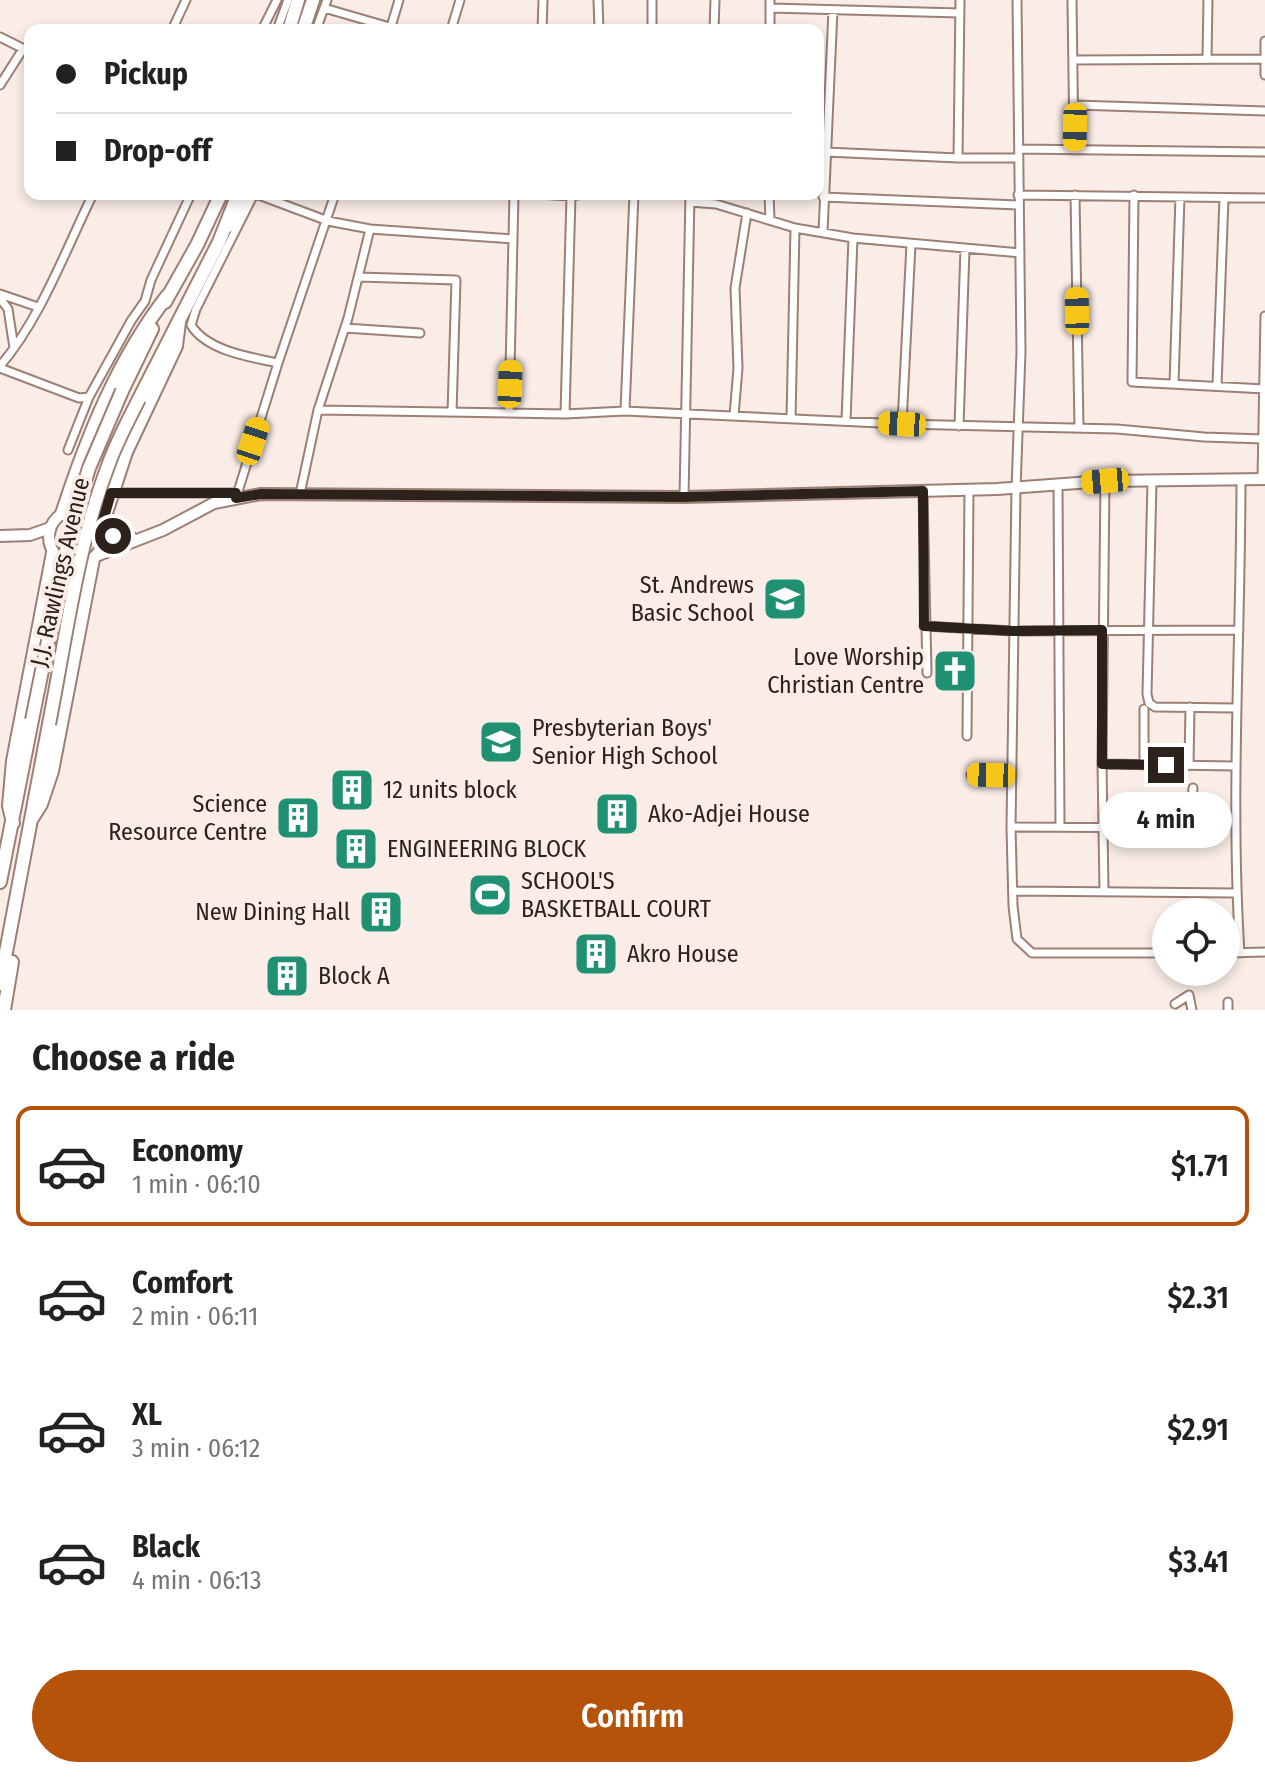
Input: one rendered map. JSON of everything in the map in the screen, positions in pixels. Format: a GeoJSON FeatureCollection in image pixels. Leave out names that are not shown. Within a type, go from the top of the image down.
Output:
{"type":"FeatureCollection","features":[{"type":"Feature","properties":{"kind":"highway"},"geometry":{"type":"LineString","coordinates":[[291,24],[298,0]]}},
{"type":"Feature","properties":{"kind":"highway"},"geometry":{"type":"LineString","coordinates":[[305,24],[313,0]]}},
{"type":"Feature","properties":{"kind":"highway","name":"J.J. Rawlings Avenue"},"geometry":{"type":"LineString","coordinates":[[0,882],[71,527],[89,468],[122,391],[168,295],[197,245],[216,200]]}},
{"type":"Feature","properties":{"kind":"highway","name":"J.J. Rawlings Avenue"},"geometry":{"type":"LineString","coordinates":[[0,984],[87,538],[108,466],[178,317],[219,242],[236,200]]}},
{"type":"Feature","properties":{"kind":"highway"},"geometry":{"type":"LineString","coordinates":[[62,514],[103,405],[136,341],[168,295]]}},
{"type":"Feature","properties":{"kind":"highway"},"geometry":{"type":"LineString","coordinates":[[102,529],[126,452],[176,346],[178,317]]}},
{"type":"Feature","properties":{"kind":"highway"},"geometry":{"type":"LineString","coordinates":[[13,823],[9,806],[13,761],[52,549]]}},
{"type":"Feature","properties":{"kind":"highway"},"geometry":{"type":"LineString","coordinates":[[31,820],[41,804],[52,771],[95,557]]}},
{"type":"Feature","properties":{"kind":"highway"},"geometry":{"type":"LineString","coordinates":[[4,1010],[13,957],[11,929]]}},
{"type":"Feature","properties":{"kind":"street"},"geometry":{"type":"LineString","coordinates":[[175,24],[186,0]]}},
{"type":"Feature","properties":{"kind":"street"},"geometry":{"type":"LineString","coordinates":[[265,24],[277,0]]}},
{"type":"Feature","properties":{"kind":"street"},"geometry":{"type":"LineString","coordinates":[[279,24],[288,0]]}},
{"type":"Feature","properties":{"kind":"street"},"geometry":{"type":"LineString","coordinates":[[392,24],[399,0]]}},
{"type":"Feature","properties":{"kind":"street"},"geometry":{"type":"LineString","coordinates":[[453,24],[460,0]]}},
{"type":"Feature","properties":{"kind":"street"},"geometry":{"type":"LineString","coordinates":[[542,24],[543,0]]}},
{"type":"Feature","properties":{"kind":"street"},"geometry":{"type":"LineString","coordinates":[[598,0],[599,24]]}},
{"type":"Feature","properties":{"kind":"street"},"geometry":{"type":"LineString","coordinates":[[652,0],[652,24]]}},
{"type":"Feature","properties":{"kind":"street"},"geometry":{"type":"LineString","coordinates":[[714,24],[715,0]]}},
{"type":"Feature","properties":{"kind":"street"},"geometry":{"type":"LineString","coordinates":[[958,158],[960,0]]}},
{"type":"Feature","properties":{"kind":"street"},"geometry":{"type":"LineString","coordinates":[[1017,0],[1019,426],[1011,775],[1017,939],[1032,953],[1152,953]]}},
{"type":"Feature","properties":{"kind":"street"},"geometry":{"type":"LineString","coordinates":[[1072,0],[1074,150]]}},
{"type":"Feature","properties":{"kind":"street"},"geometry":{"type":"LineString","coordinates":[[1207,58],[1208,0]]}},
{"type":"Feature","properties":{"kind":"street"},"geometry":{"type":"LineString","coordinates":[[318,24],[326,4],[377,24]]}},
{"type":"Feature","properties":{"kind":"street"},"geometry":{"type":"LineString","coordinates":[[770,4],[833,10],[960,13]]}},
{"type":"Feature","properties":{"kind":"street"},"geometry":{"type":"LineString","coordinates":[[824,182],[833,10]]}},
{"type":"Feature","properties":{"kind":"street"},"geometry":{"type":"LineString","coordinates":[[0,37],[24,49]]}},
{"type":"Feature","properties":{"kind":"street"},"geometry":{"type":"LineString","coordinates":[[1265,41],[1265,75]]}},
{"type":"Feature","properties":{"kind":"street"},"geometry":{"type":"LineString","coordinates":[[0,85],[24,55]]}},
{"type":"Feature","properties":{"kind":"street"},"geometry":{"type":"LineString","coordinates":[[1073,60],[1265,59]]}},
{"type":"Feature","properties":{"kind":"street"},"geometry":{"type":"LineString","coordinates":[[1075,105],[1265,111]]}},
{"type":"Feature","properties":{"kind":"street"},"geometry":{"type":"LineString","coordinates":[[826,152],[958,158],[1074,150],[1265,152]]}},
{"type":"Feature","properties":{"kind":"street"},"geometry":{"type":"LineString","coordinates":[[1018,195],[1265,198]]}},
{"type":"Feature","properties":{"kind":"street"},"geometry":{"type":"LineString","coordinates":[[1075,195],[1079,427]]}},
{"type":"Feature","properties":{"kind":"street"},"geometry":{"type":"LineString","coordinates":[[1134,195],[1132,382],[1265,389]]}},
{"type":"Feature","properties":{"kind":"street"},"geometry":{"type":"LineString","coordinates":[[824,197],[1018,205]]}},
{"type":"Feature","properties":{"kind":"street"},"geometry":{"type":"LineString","coordinates":[[1174,384],[1180,197]]}},
{"type":"Feature","properties":{"kind":"street"},"geometry":{"type":"LineString","coordinates":[[1217,386],[1224,198]]}},
{"type":"Feature","properties":{"kind":"street"},"geometry":{"type":"LineString","coordinates":[[89,397],[79,398],[0,367],[38,307],[90,200]]}},
{"type":"Feature","properties":{"kind":"street"},"geometry":{"type":"LineString","coordinates":[[68,450],[89,397],[145,301],[151,280],[188,200]]}},
{"type":"Feature","properties":{"kind":"street"},"geometry":{"type":"LineString","coordinates":[[219,242],[249,200]]}},
{"type":"Feature","properties":{"kind":"street"},"geometry":{"type":"LineString","coordinates":[[250,200],[191,325],[200,336],[230,351],[278,363]]}},
{"type":"Feature","properties":{"kind":"street"},"geometry":{"type":"LineString","coordinates":[[270,200],[328,221],[370,229],[513,239]]}},
{"type":"Feature","properties":{"kind":"street"},"geometry":{"type":"LineString","coordinates":[[236,495],[333,200]]}},
{"type":"Feature","properties":{"kind":"street"},"geometry":{"type":"LineString","coordinates":[[509,413],[514,200]]}},
{"type":"Feature","properties":{"kind":"street"},"geometry":{"type":"LineString","coordinates":[[565,414],[571,200]]}},
{"type":"Feature","properties":{"kind":"street"},"geometry":{"type":"LineString","coordinates":[[625,411],[634,200]]}},
{"type":"Feature","properties":{"kind":"street"},"geometry":{"type":"LineString","coordinates":[[684,497],[690,200]]}},
{"type":"Feature","properties":{"kind":"street"},"geometry":{"type":"LineString","coordinates":[[699,200],[795,228],[853,238],[1020,253]]}},
{"type":"Feature","properties":{"kind":"street"},"geometry":{"type":"LineString","coordinates":[[769,200],[770,219]]}},
{"type":"Feature","properties":{"kind":"street"},"geometry":{"type":"LineString","coordinates":[[823,200],[823,232]]}},
{"type":"Feature","properties":{"kind":"street"},"geometry":{"type":"LineString","coordinates":[[734,416],[738,368],[735,288],[747,213]]}},
{"type":"Feature","properties":{"kind":"street"},"geometry":{"type":"LineString","coordinates":[[791,419],[795,228]]}},
{"type":"Feature","properties":{"kind":"street"},"geometry":{"type":"LineString","coordinates":[[300,494],[318,410],[345,328],[370,229]]}},
{"type":"Feature","properties":{"kind":"street"},"geometry":{"type":"LineString","coordinates":[[846,421],[853,238]]}},
{"type":"Feature","properties":{"kind":"street"},"geometry":{"type":"LineString","coordinates":[[902,424],[911,244]]}},
{"type":"Feature","properties":{"kind":"street"},"geometry":{"type":"LineString","coordinates":[[959,426],[965,249]]}},
{"type":"Feature","properties":{"kind":"street"},"geometry":{"type":"LineString","coordinates":[[359,277],[458,282],[452,412]]}},
{"type":"Feature","properties":{"kind":"street"},"geometry":{"type":"LineString","coordinates":[[0,296],[38,307]]}},
{"type":"Feature","properties":{"kind":"street"},"geometry":{"type":"LineString","coordinates":[[0,296],[8,309],[14,348]]}},
{"type":"Feature","properties":{"kind":"street"},"geometry":{"type":"LineString","coordinates":[[111,493],[684,497],[969,490],[1105,481],[1264,479],[1265,316]]}},
{"type":"Feature","properties":{"kind":"street"},"geometry":{"type":"LineString","coordinates":[[345,328],[420,333]]}},
{"type":"Feature","properties":{"kind":"street"},"geometry":{"type":"LineString","coordinates":[[318,410],[565,414],[625,411],[902,424],[1079,427],[1263,439]]}},
{"type":"Feature","properties":{"kind":"street"},"geometry":{"type":"LineString","coordinates":[[1236,898],[1235,766],[1241,479]]}},
{"type":"Feature","properties":{"kind":"street"},"geometry":{"type":"LineString","coordinates":[[1104,892],[1102,630],[1105,481]]}},
{"type":"Feature","properties":{"kind":"street"},"geometry":{"type":"LineString","coordinates":[[1152,481],[1149,703],[1155,707],[1236,708]]}},
{"type":"Feature","properties":{"kind":"street"},"geometry":{"type":"LineString","coordinates":[[1058,485],[1060,827]]}},
{"type":"Feature","properties":{"kind":"street"},"geometry":{"type":"LineString","coordinates":[[967,736],[969,490]]}},
{"type":"Feature","properties":{"kind":"street"},"geometry":{"type":"LineString","coordinates":[[923,491],[927,673]]}},
{"type":"Feature","properties":{"kind":"street"},"geometry":{"type":"LineString","coordinates":[[19,536],[52,549],[66,563],[75,564],[146,537],[236,495]]}},
{"type":"Feature","properties":{"kind":"street"},"geometry":{"type":"LineString","coordinates":[[0,536],[42,533],[62,514],[79,511],[88,513],[102,529],[118,537],[146,537]]}},
{"type":"Feature","properties":{"kind":"street"},"geometry":{"type":"LineString","coordinates":[[50,528],[52,549]]}},
{"type":"Feature","properties":{"kind":"street"},"geometry":{"type":"LineString","coordinates":[[95,557],[102,544],[102,529]]}},
{"type":"Feature","properties":{"kind":"street"},"geometry":{"type":"LineString","coordinates":[[924,626],[1013,631],[1239,630]]}},
{"type":"Feature","properties":{"kind":"street"},"geometry":{"type":"LineString","coordinates":[[1189,765],[1190,707]]}},
{"type":"Feature","properties":{"kind":"street"},"geometry":{"type":"LineString","coordinates":[[1144,709],[1144,765]]}},
{"type":"Feature","properties":{"kind":"street"},"geometry":{"type":"LineString","coordinates":[[1102,764],[1235,766]]}},
{"type":"Feature","properties":{"kind":"street"},"geometry":{"type":"LineString","coordinates":[[971,775],[1011,775]]}},
{"type":"Feature","properties":{"kind":"street"},"geometry":{"type":"LineString","coordinates":[[1011,827],[1186,828],[1190,825],[1193,788]]}},
{"type":"Feature","properties":{"kind":"street"},"geometry":{"type":"LineString","coordinates":[[1013,891],[1236,893]]}},
{"type":"Feature","properties":{"kind":"street"},"geometry":{"type":"LineString","coordinates":[[1240,953],[1265,952]]}},
{"type":"Feature","properties":{"kind":"street"},"geometry":{"type":"LineString","coordinates":[[1175,1004],[1189,995],[1192,1010]]}},
{"type":"Feature","properties":{"kind":"green space","name":"SCHOOL'S BASKETBALL COURT"},"geometry":{"type":"Polygon","coordinates":[[[473,886],[505,886],[506,904],[474,905],[473,886]]]}},
{"type":"Feature","properties":{"kind":"place","name":"St. Andrews Basic School"},"geometry":{"type":"Point","coordinates":[785,599]}},
{"type":"Feature","properties":{"kind":"place","name":"Love Worship Christian Centre"},"geometry":{"type":"Point","coordinates":[955,671]}},
{"type":"Feature","properties":{"kind":"place","name":"Presbyterian Boys' Senior High School"},"geometry":{"type":"Point","coordinates":[501,742]}},
{"type":"Feature","properties":{"kind":"place","name":"12 units block"},"geometry":{"type":"Point","coordinates":[352,790]}},
{"type":"Feature","properties":{"kind":"place","name":"Ako-Adjei House"},"geometry":{"type":"Point","coordinates":[617,814]}},
{"type":"Feature","properties":{"kind":"place","name":"Science Resource Centre"},"geometry":{"type":"Point","coordinates":[298,818]}},
{"type":"Feature","properties":{"kind":"place","name":"ENGINEERING BLOCK"},"geometry":{"type":"Point","coordinates":[356,849]}},
{"type":"Feature","properties":{"kind":"place","name":"SCHOOL'S BASKETBALL COURT"},"geometry":{"type":"Point","coordinates":[490,895]}},
{"type":"Feature","properties":{"kind":"place","name":"New Dining Hall"},"geometry":{"type":"Point","coordinates":[381,912]}},
{"type":"Feature","properties":{"kind":"place","name":"Akro House"},"geometry":{"type":"Point","coordinates":[596,954]}},
{"type":"Feature","properties":{"kind":"place","name":"Block A"},"geometry":{"type":"Point","coordinates":[287,976]}},
{"type":"Feature","properties":{"kind":"route"},"geometry":{"type":"LineString","coordinates":[[113,536],[101,528],[111,493],[236,493],[236,498],[261,494],[684,497],[923,491],[924,626],[1013,631],[1102,630],[1102,764],[1166,765]]}}]}
